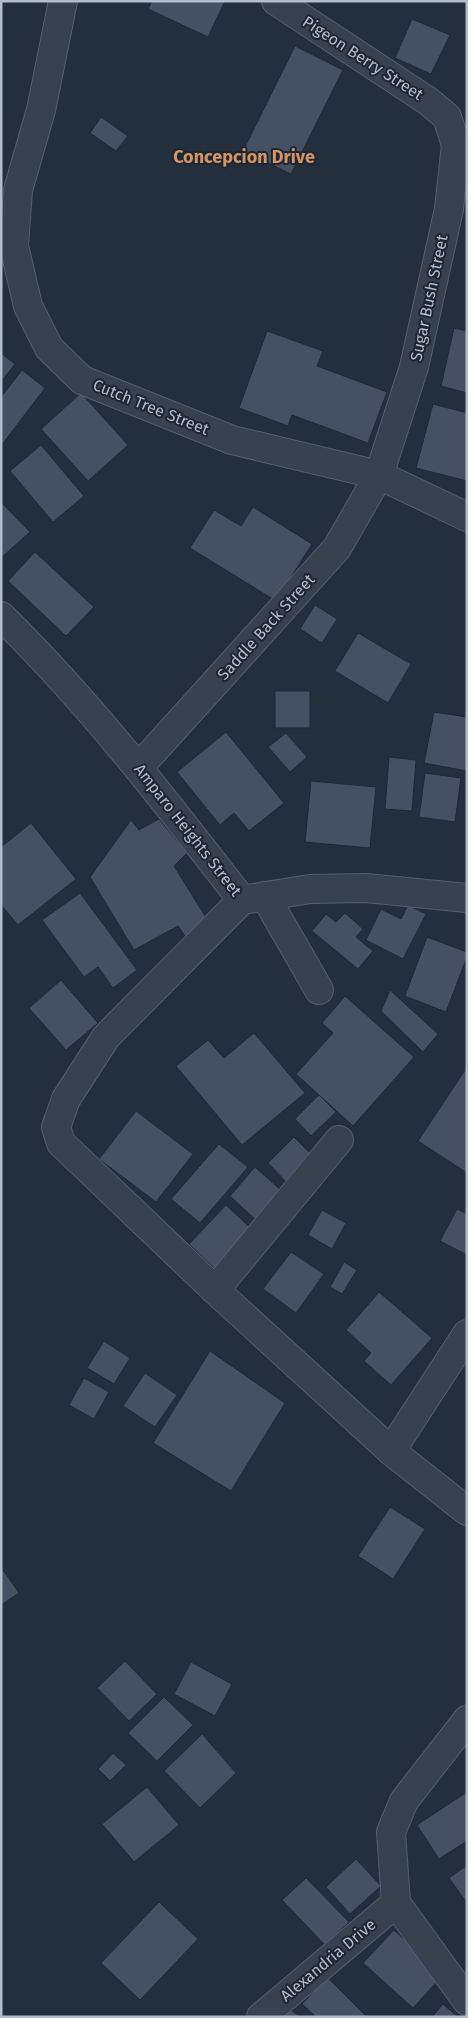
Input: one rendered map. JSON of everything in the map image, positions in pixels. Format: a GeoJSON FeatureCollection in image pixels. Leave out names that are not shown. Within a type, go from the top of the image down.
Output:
{"type":"FeatureCollection","features":[{"type":"Feature","properties":{"kind":"street","name":"Pigeon Berry Street"},"geometry":{"type":"LineString","coordinates":[[276,1],[428,101],[447,117]]}},
{"type":"Feature","properties":{"kind":"street","name":"Cutch Tree Street"},"geometry":{"type":"LineString","coordinates":[[55,3],[41,110],[18,190],[14,246],[28,306],[49,348],[82,380],[232,440],[379,475],[467,517]]}},
{"type":"Feature","properties":{"kind":"street","name":"Sugar Bush Street"},"geometry":{"type":"LineString","coordinates":[[379,475],[414,367],[448,209],[456,145],[447,117]]}},
{"type":"Feature","properties":{"kind":"street","name":"Saddle Back Street"},"geometry":{"type":"LineString","coordinates":[[139,768],[337,548],[379,475]]}},
{"type":"Feature","properties":{"kind":"street","name":"Amparo Heights Street"},"geometry":{"type":"LineString","coordinates":[[1,616],[34,648],[254,898],[310,889],[366,888],[467,898]]}},
{"type":"Feature","properties":{"kind":"street"},"geometry":{"type":"LineString","coordinates":[[319,990],[254,898],[106,1037],[66,1099],[56,1127],[61,1143],[215,1290],[392,1451],[467,1511]]}},
{"type":"Feature","properties":{"kind":"street"},"geometry":{"type":"LineString","coordinates":[[215,1290],[339,1140]]}},
{"type":"Feature","properties":{"kind":"street"},"geometry":{"type":"LineString","coordinates":[[392,1451],[467,1334]]}},
{"type":"Feature","properties":{"kind":"street"},"geometry":{"type":"LineString","coordinates":[[467,1720],[404,1801],[391,1832],[396,1903],[467,2000]]}},
{"type":"Feature","properties":{"kind":"street","name":"Alexandria Drive"},"geometry":{"type":"LineString","coordinates":[[261,2017],[396,1903]]}},
{"type":"Feature","properties":{"kind":"building"},"geometry":{"type":"Polygon","coordinates":[[[152,1],[225,1],[208,37],[148,9],[152,1]]]}},
{"type":"Feature","properties":{"kind":"building"},"geometry":{"type":"Polygon","coordinates":[[[412,19],[450,35],[431,74],[395,58],[412,19]]]}},
{"type":"Feature","properties":{"kind":"building"},"geometry":{"type":"Polygon","coordinates":[[[295,46],[343,70],[291,174],[243,151],[295,46]]]}},
{"type":"Feature","properties":{"kind":"building"},"geometry":{"type":"Polygon","coordinates":[[[101,117],[128,136],[116,151],[90,133],[101,117]]]}},
{"type":"Feature","properties":{"kind":"building"},"geometry":{"type":"Polygon","coordinates":[[[454,328],[467,331],[467,393],[441,386],[454,328]]]}},
{"type":"Feature","properties":{"kind":"building"},"geometry":{"type":"Polygon","coordinates":[[[267,331],[323,351],[317,366],[387,392],[368,443],[292,415],[288,426],[239,408],[267,331]]]}},
{"type":"Feature","properties":{"kind":"building"},"geometry":{"type":"Polygon","coordinates":[[[1,353],[15,364],[1,382],[1,353]]]}},
{"type":"Feature","properties":{"kind":"building"},"geometry":{"type":"Polygon","coordinates":[[[22,370],[45,388],[1,446],[1,397],[22,370]]]}},
{"type":"Feature","properties":{"kind":"building"},"geometry":{"type":"Polygon","coordinates":[[[81,393],[128,445],[88,481],[41,429],[81,393]]]}},
{"type":"Feature","properties":{"kind":"building"},"geometry":{"type":"Polygon","coordinates":[[[433,404],[467,413],[467,481],[416,468],[433,404]]]}},
{"type":"Feature","properties":{"kind":"building"},"geometry":{"type":"Polygon","coordinates":[[[41,445],[84,496],[53,522],[10,471],[41,445]]]}},
{"type":"Feature","properties":{"kind":"building"},"geometry":{"type":"Polygon","coordinates":[[[1,502],[30,532],[1,558],[1,502]]]}},
{"type":"Feature","properties":{"kind":"building"},"geometry":{"type":"Polygon","coordinates":[[[253,507],[312,544],[276,601],[190,548],[214,510],[241,526],[253,507]]]}},
{"type":"Feature","properties":{"kind":"building"},"geometry":{"type":"Polygon","coordinates":[[[35,552],[94,607],[66,636],[8,581],[35,552]]]}},
{"type":"Feature","properties":{"kind":"building"},"geometry":{"type":"Polygon","coordinates":[[[315,605],[337,619],[322,643],[300,629],[315,605]]]}},
{"type":"Feature","properties":{"kind":"building"},"geometry":{"type":"Polygon","coordinates":[[[358,633],[411,664],[388,703],[335,671],[358,633]]]}},
{"type":"Feature","properties":{"kind":"building"},"geometry":{"type":"Polygon","coordinates":[[[275,691],[310,691],[310,728],[275,728],[275,691]]]}},
{"type":"Feature","properties":{"kind":"building"},"geometry":{"type":"Polygon","coordinates":[[[434,712],[467,717],[467,771],[424,763],[434,712]]]}},
{"type":"Feature","properties":{"kind":"building"},"geometry":{"type":"Polygon","coordinates":[[[226,732],[284,803],[249,831],[234,813],[220,825],[177,772],[226,732]]]}},
{"type":"Feature","properties":{"kind":"building"},"geometry":{"type":"Polygon","coordinates":[[[286,733],[307,757],[290,772],[268,747],[286,733]]]}},
{"type":"Feature","properties":{"kind":"building"},"geometry":{"type":"Polygon","coordinates":[[[389,757],[416,760],[412,811],[385,809],[389,757]]]}},
{"type":"Feature","properties":{"kind":"building"},"geometry":{"type":"Polygon","coordinates":[[[425,773],[461,778],[455,822],[419,817],[425,773]]]}},
{"type":"Feature","properties":{"kind":"building"},"geometry":{"type":"Polygon","coordinates":[[[311,781],[376,787],[370,848],[305,842],[311,781]]]}},
{"type":"Feature","properties":{"kind":"building"},"geometry":{"type":"Polygon","coordinates":[[[159,819],[187,853],[174,866],[212,927],[189,942],[178,926],[134,950],[90,877],[131,820],[139,830],[159,819]]]}},
{"type":"Feature","properties":{"kind":"building"},"geometry":{"type":"Polygon","coordinates":[[[31,823],[76,879],[18,925],[1,905],[1,847],[31,823]]]}},
{"type":"Feature","properties":{"kind":"building"},"geometry":{"type":"Polygon","coordinates":[[[80,893],[137,970],[113,988],[98,967],[84,977],[42,920],[80,893]]]}},
{"type":"Feature","properties":{"kind":"building"},"geometry":{"type":"Polygon","coordinates":[[[408,905],[426,914],[403,959],[366,940],[381,909],[401,919],[408,905]]]}},
{"type":"Feature","properties":{"kind":"building"},"geometry":{"type":"Polygon","coordinates":[[[345,913],[363,929],[356,937],[373,951],[358,969],[312,931],[326,914],[336,922],[345,913]]]}},
{"type":"Feature","properties":{"kind":"building"},"geometry":{"type":"Polygon","coordinates":[[[427,937],[467,952],[467,957],[446,1012],[405,996],[427,937]]]}},
{"type":"Feature","properties":{"kind":"building"},"geometry":{"type":"Polygon","coordinates":[[[61,980],[98,1023],[66,1050],[29,1008],[61,980]]]}},
{"type":"Feature","properties":{"kind":"building"},"geometry":{"type":"Polygon","coordinates":[[[390,990],[438,1034],[423,1052],[381,1011],[390,990]]]}},
{"type":"Feature","properties":{"kind":"building"},"geometry":{"type":"Polygon","coordinates":[[[345,996],[414,1057],[353,1126],[296,1074],[333,1033],[322,1023],[345,996]]]}},
{"type":"Feature","properties":{"kind":"building"},"geometry":{"type":"Polygon","coordinates":[[[254,1033],[305,1093],[242,1145],[176,1066],[208,1040],[224,1058],[254,1033]]]}},
{"type":"Feature","properties":{"kind":"building"},"geometry":{"type":"Polygon","coordinates":[[[467,1067],[467,1173],[418,1141],[467,1067]]]}},
{"type":"Feature","properties":{"kind":"building"},"geometry":{"type":"Polygon","coordinates":[[[319,1095],[336,1112],[311,1136],[295,1119],[319,1095]]]}},
{"type":"Feature","properties":{"kind":"building"},"geometry":{"type":"Polygon","coordinates":[[[136,1111],[193,1154],[156,1202],[99,1159],[136,1111]]]}},
{"type":"Feature","properties":{"kind":"building"},"geometry":{"type":"Polygon","coordinates":[[[294,1137],[316,1159],[289,1185],[268,1163],[294,1137]]]}},
{"type":"Feature","properties":{"kind":"building"},"geometry":{"type":"Polygon","coordinates":[[[219,1144],[248,1167],[200,1223],[171,1199],[219,1144]]]}},
{"type":"Feature","properties":{"kind":"building"},"geometry":{"type":"Polygon","coordinates":[[[255,1167],[284,1193],[258,1222],[230,1196],[255,1167]]]}},
{"type":"Feature","properties":{"kind":"building"},"geometry":{"type":"Polygon","coordinates":[[[226,1205],[255,1232],[217,1271],[189,1244],[226,1205]]]}},
{"type":"Feature","properties":{"kind":"building"},"geometry":{"type":"Polygon","coordinates":[[[457,1209],[467,1214],[467,1255],[440,1241],[457,1209]]]}},
{"type":"Feature","properties":{"kind":"building"},"geometry":{"type":"Polygon","coordinates":[[[322,1210],[346,1223],[332,1249],[308,1235],[322,1210]]]}},
{"type":"Feature","properties":{"kind":"building"},"geometry":{"type":"Polygon","coordinates":[[[291,1252],[324,1274],[296,1313],[263,1289],[291,1252]]]}},
{"type":"Feature","properties":{"kind":"building"},"geometry":{"type":"Polygon","coordinates":[[[344,1262],[357,1270],[342,1294],[330,1287],[344,1262]]]}},
{"type":"Feature","properties":{"kind":"building"},"geometry":{"type":"Polygon","coordinates":[[[379,1292],[432,1338],[391,1385],[364,1361],[371,1353],[346,1330],[379,1292]]]}},
{"type":"Feature","properties":{"kind":"building"},"geometry":{"type":"Polygon","coordinates":[[[104,1341],[130,1358],[114,1384],[87,1368],[104,1341]]]}},
{"type":"Feature","properties":{"kind":"building"},"geometry":{"type":"Polygon","coordinates":[[[210,1351],[285,1403],[231,1491],[153,1443],[210,1351]]]}},
{"type":"Feature","properties":{"kind":"building"},"geometry":{"type":"Polygon","coordinates":[[[145,1373],[177,1395],[155,1427],[123,1406],[145,1373]]]}},
{"type":"Feature","properties":{"kind":"building"},"geometry":{"type":"Polygon","coordinates":[[[84,1378],[109,1392],[94,1419],[69,1405],[84,1378]]]}},
{"type":"Feature","properties":{"kind":"building"},"geometry":{"type":"Polygon","coordinates":[[[390,1507],[425,1529],[393,1579],[358,1556],[390,1507]]]}},
{"type":"Feature","properties":{"kind":"building"},"geometry":{"type":"Polygon","coordinates":[[[1,1567],[19,1593],[1,1605],[1,1567]]]}},
{"type":"Feature","properties":{"kind":"building"},"geometry":{"type":"Polygon","coordinates":[[[125,1661],[157,1694],[129,1721],[97,1688],[125,1661]]]}},
{"type":"Feature","properties":{"kind":"building"},"geometry":{"type":"Polygon","coordinates":[[[191,1662],[232,1684],[215,1716],[174,1694],[191,1662]]]}},
{"type":"Feature","properties":{"kind":"building"},"geometry":{"type":"Polygon","coordinates":[[[164,1697],[193,1725],[157,1761],[128,1733],[164,1697]]]}},
{"type":"Feature","properties":{"kind":"building"},"geometry":{"type":"Polygon","coordinates":[[[202,1734],[236,1773],[200,1808],[164,1771],[202,1734]]]}},
{"type":"Feature","properties":{"kind":"building"},"geometry":{"type":"Polygon","coordinates":[[[113,1753],[126,1765],[110,1781],[98,1769],[113,1753]]]}},
{"type":"Feature","properties":{"kind":"building"},"geometry":{"type":"Polygon","coordinates":[[[147,1787],[179,1825],[134,1862],[102,1824],[147,1787]]]}},
{"type":"Feature","properties":{"kind":"building"},"geometry":{"type":"Polygon","coordinates":[[[467,1792],[467,1841],[439,1859],[417,1825],[467,1792]]]}},
{"type":"Feature","properties":{"kind":"building"},"geometry":{"type":"Polygon","coordinates":[[[356,1859],[381,1886],[350,1914],[326,1887],[356,1859]]]}},
{"type":"Feature","properties":{"kind":"building"},"geometry":{"type":"Polygon","coordinates":[[[467,1865],[467,1903],[449,1878],[467,1865]]]}},
{"type":"Feature","properties":{"kind":"building"},"geometry":{"type":"Polygon","coordinates":[[[306,1878],[349,1922],[325,1945],[282,1900],[306,1878]]]}},
{"type":"Feature","properties":{"kind":"building"},"geometry":{"type":"Polygon","coordinates":[[[159,1902],[198,1939],[140,2000],[101,1963],[159,1902]]]}},
{"type":"Feature","properties":{"kind":"building"},"geometry":{"type":"Polygon","coordinates":[[[394,1930],[443,1975],[413,2008],[363,1963],[394,1930]]]}},
{"type":"Feature","properties":{"kind":"building"},"geometry":{"type":"Polygon","coordinates":[[[327,1977],[367,2017],[316,2017],[302,2004],[327,1977]]]}},
{"type":"Feature","properties":{"kind":"building"},"geometry":{"type":"Polygon","coordinates":[[[443,2004],[458,2017],[432,2017],[443,2004]]]}},
{"type":"Feature","properties":{"kind":"building"},"geometry":{"type":"Polygon","coordinates":[[[287,2007],[300,2017],[282,2017],[287,2007]]]}},
{"type":"Feature","properties":{"kind":"district","name":"Concepcion Drive"},"geometry":{"type":"Point","coordinates":[244,157]}}]}
